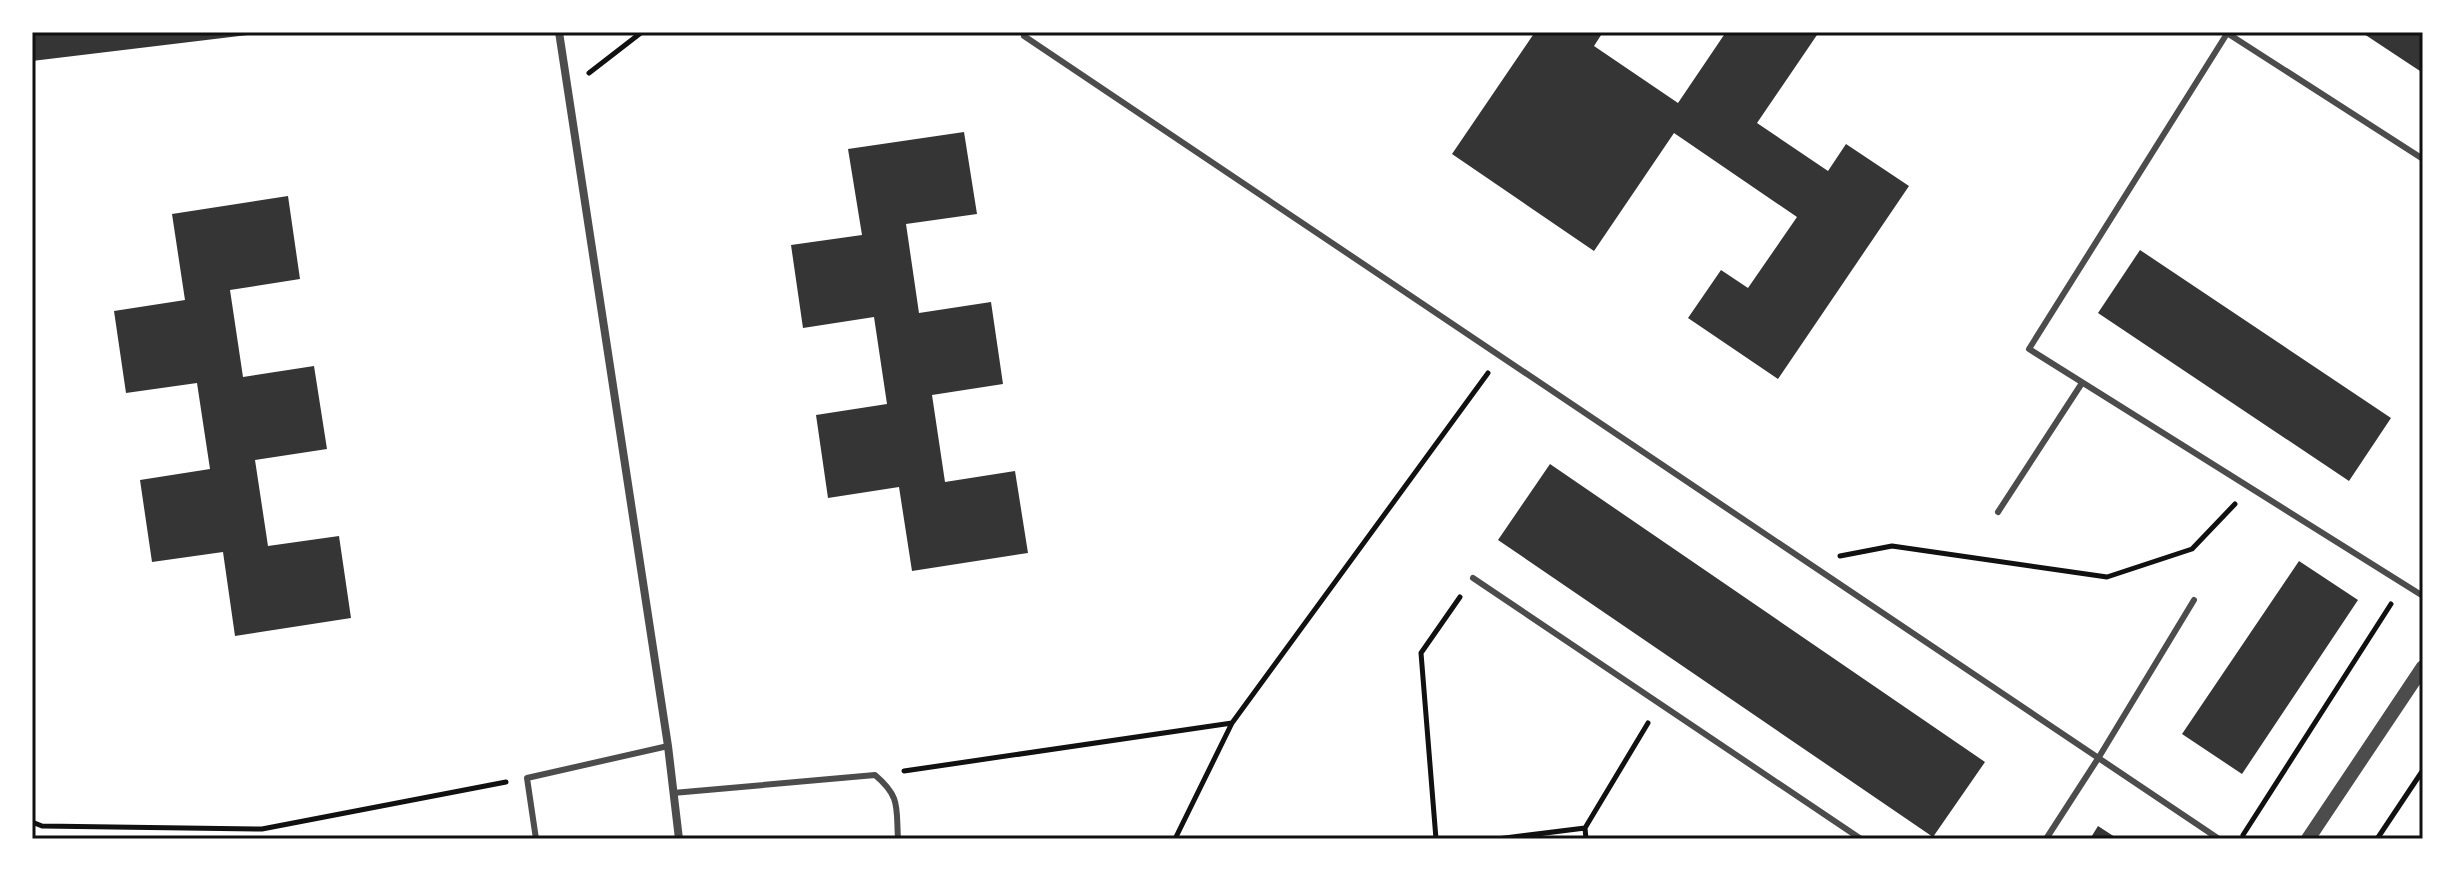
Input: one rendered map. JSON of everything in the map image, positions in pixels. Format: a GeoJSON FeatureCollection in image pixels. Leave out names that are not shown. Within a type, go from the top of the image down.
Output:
{"type":"FeatureCollection","features":[{"type":"Feature","properties":{"kind":"street"},"geometry":{"type":"LineString","coordinates":[[559,32],[668,746],[679,839]]}},
{"type":"Feature","properties":{"kind":"street"},"geometry":{"type":"LineString","coordinates":[[2308,839],[2423,667]]}},
{"type":"Feature","properties":{"kind":"lane"},"geometry":{"type":"LineString","coordinates":[[2423,159],[2227,33],[2029,349],[2423,596]]}},
{"type":"Feature","properties":{"kind":"lane"},"geometry":{"type":"LineString","coordinates":[[1024,36],[2219,839]]}},
{"type":"Feature","properties":{"kind":"lane"},"geometry":{"type":"LineString","coordinates":[[1998,512],[2082,383]]}},
{"type":"Feature","properties":{"kind":"lane"},"geometry":{"type":"LineString","coordinates":[[1473,578],[1861,839]]}},
{"type":"Feature","properties":{"kind":"lane"},"geometry":{"type":"LineString","coordinates":[[2046,839],[2194,600]]}},
{"type":"Feature","properties":{"kind":"lane"},"geometry":{"type":"LineString","coordinates":[[536,839],[527,778],[668,746]]}},
{"type":"Feature","properties":{"kind":"lane"},"geometry":{"type":"LineString","coordinates":[[673,793],[875,775],[891,789],[898,839]]}},
{"type":"Feature","properties":{"kind":"path"},"geometry":{"type":"LineString","coordinates":[[568,90],[642,32]]}},
{"type":"Feature","properties":{"kind":"path"},"geometry":{"type":"LineString","coordinates":[[1175,839],[1232,723],[1501,356]]}},
{"type":"Feature","properties":{"kind":"path"},"geometry":{"type":"LineString","coordinates":[[1808,562],[1892,546],[2107,577],[2192,549],[2251,488]]}},
{"type":"Feature","properties":{"kind":"path"},"geometry":{"type":"LineString","coordinates":[[1436,839],[1421,653],[1473,578]]}},
{"type":"Feature","properties":{"kind":"path"},"geometry":{"type":"LineString","coordinates":[[2240,839],[2404,584]]}},
{"type":"Feature","properties":{"kind":"path"},"geometry":{"type":"LineString","coordinates":[[1586,839],[1585,828],[1660,703]]}},
{"type":"Feature","properties":{"kind":"path"},"geometry":{"type":"LineString","coordinates":[[875,775],[1232,723]]}},
{"type":"Feature","properties":{"kind":"path"},"geometry":{"type":"LineString","coordinates":[[2377,839],[2423,770]]}},
{"type":"Feature","properties":{"kind":"path"},"geometry":{"type":"LineString","coordinates":[[32,829],[42,826],[262,829],[527,778]]}},
{"type":"Feature","properties":{"kind":"path"},"geometry":{"type":"LineString","coordinates":[[32,822],[42,826]]}},
{"type":"Feature","properties":{"kind":"path"},"geometry":{"type":"LineString","coordinates":[[1497,839],[1585,828]]}},
{"type":"Feature","properties":{"kind":"building"},"geometry":{"type":"Polygon","coordinates":[[[32,32],[257,32],[257,34],[32,61],[32,32]]]}},
{"type":"Feature","properties":{"kind":"building"},"geometry":{"type":"Polygon","coordinates":[[[1535,32],[1603,32],[1594,46],[1678,103],[1726,32],[1819,32],[1757,123],[1828,171],[1846,144],[1909,186],[1778,379],[1688,318],[1721,270],[1748,288],[1797,217],[1674,133],[1594,251],[1452,154],[1535,32]]]}},
{"type":"Feature","properties":{"kind":"building"},"geometry":{"type":"Polygon","coordinates":[[[2361,32],[2423,32],[2423,73],[2361,32]]]}},
{"type":"Feature","properties":{"kind":"building"},"geometry":{"type":"Polygon","coordinates":[[[964,132],[977,214],[906,224],[919,313],[991,302],[1003,384],[932,395],[945,482],[1015,471],[1028,553],[912,571],[899,487],[828,498],[816,415],[887,404],[874,317],[803,328],[791,245],[862,235],[848,149],[964,132]]]}},
{"type":"Feature","properties":{"kind":"building"},"geometry":{"type":"Polygon","coordinates":[[[288,196],[300,279],[230,290],[243,377],[314,366],[327,449],[255,460],[268,546],[339,536],[351,618],[235,636],[223,552],[152,562],[140,480],[210,469],[197,383],[126,393],[114,311],[185,300],[172,214],[288,196]]]}},
{"type":"Feature","properties":{"kind":"building"},"geometry":{"type":"Polygon","coordinates":[[[2140,250],[2391,418],[2349,481],[2098,313],[2140,250]]]}},
{"type":"Feature","properties":{"kind":"building"},"geometry":{"type":"Polygon","coordinates":[[[1550,464],[1985,762],[1933,837],[1498,540],[1550,464]]]}},
{"type":"Feature","properties":{"kind":"building"},"geometry":{"type":"Polygon","coordinates":[[[2299,561],[2358,600],[2242,774],[2182,734],[2299,561]]]}},
{"type":"Feature","properties":{"kind":"building"},"geometry":{"type":"Polygon","coordinates":[[[2098,826],[2118,839],[2090,839],[2098,826]]]}}]}
